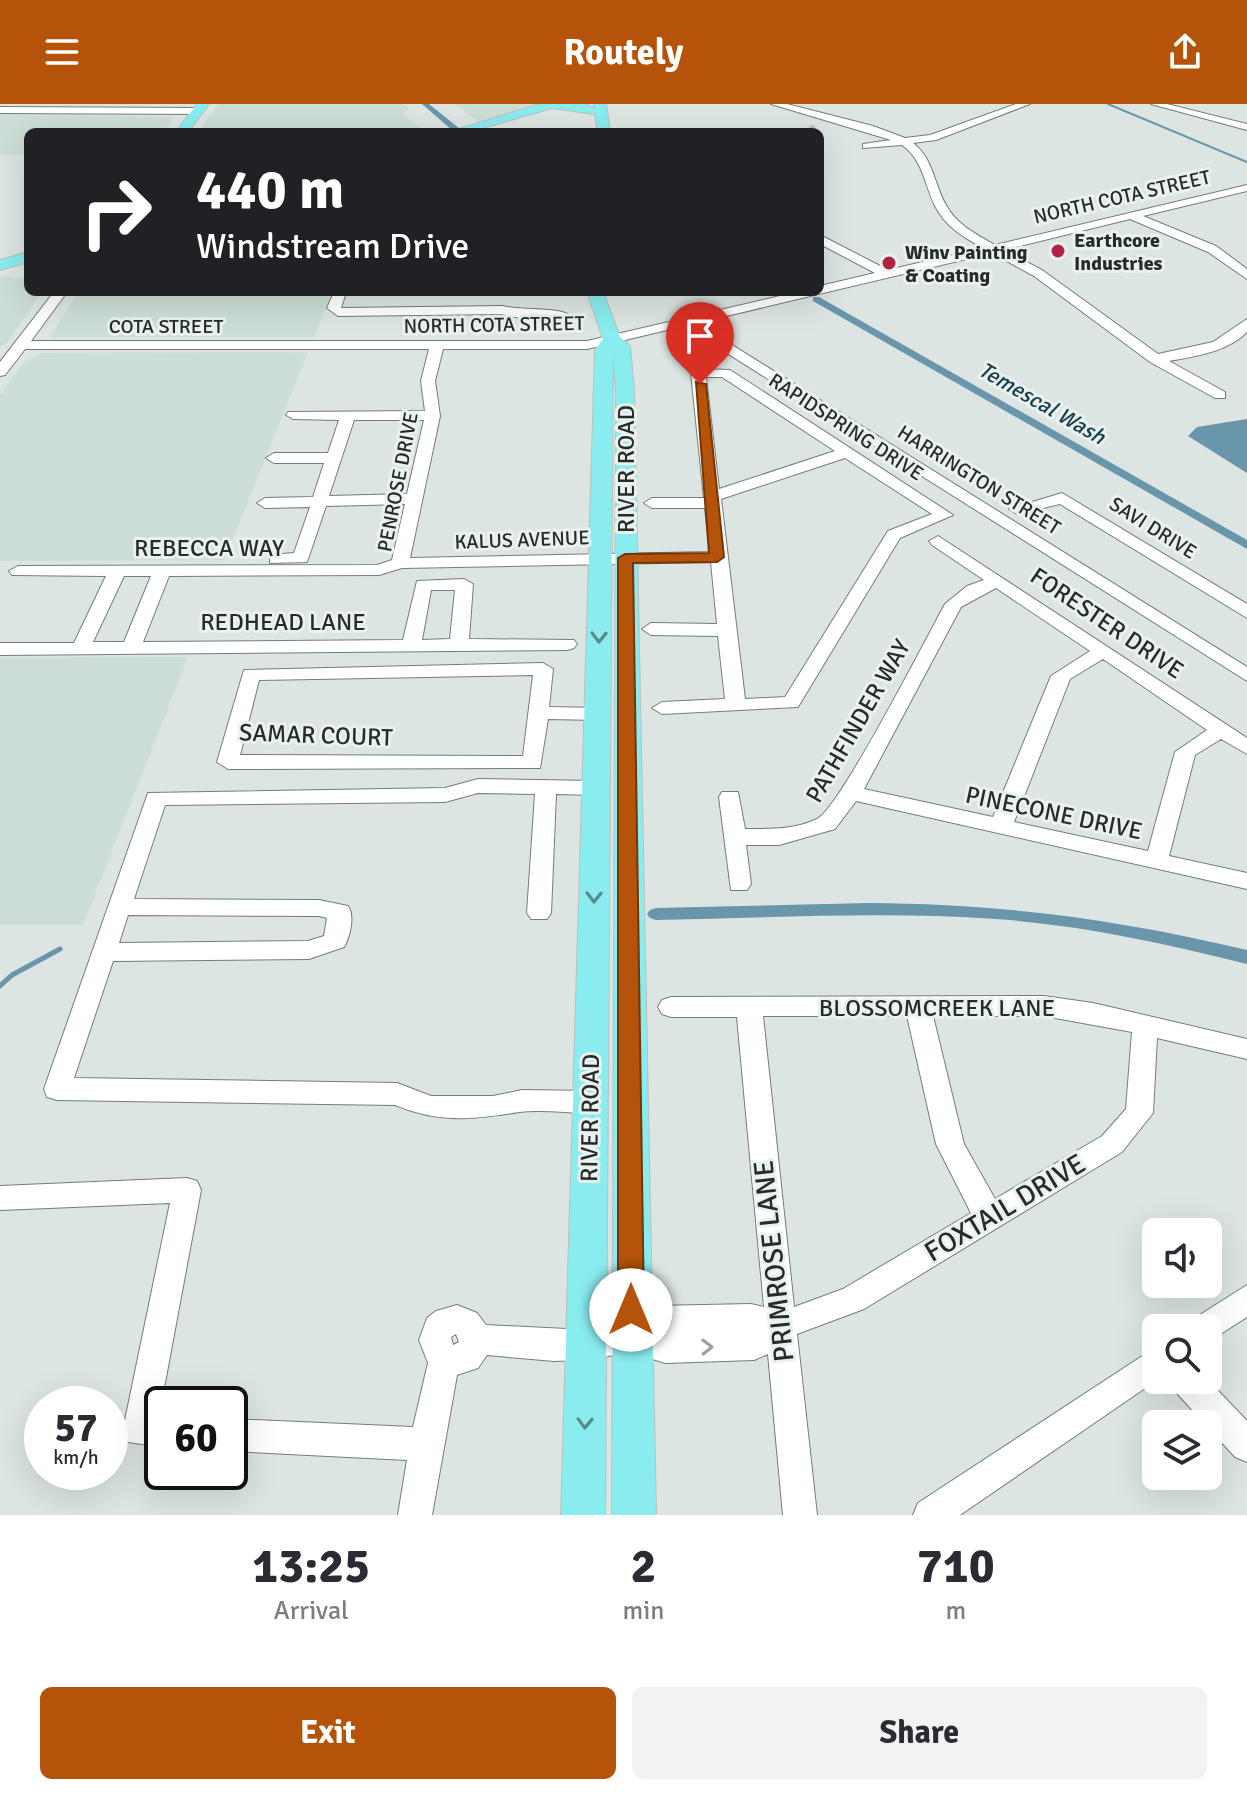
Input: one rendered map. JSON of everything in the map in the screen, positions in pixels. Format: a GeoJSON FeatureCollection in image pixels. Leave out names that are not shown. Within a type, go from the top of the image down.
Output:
{"type":"FeatureCollection","features":[{"type":"Feature","properties":{"kind":"main road"},"geometry":{"type":"LineString","coordinates":[[481,128],[560,105],[599,107]]}},
{"type":"Feature","properties":{"kind":"main road"},"geometry":{"type":"LineString","coordinates":[[591,128],[599,107]]}},
{"type":"Feature","properties":{"kind":"main road"},"geometry":{"type":"LineString","coordinates":[[599,107],[603,128]]}},
{"type":"Feature","properties":{"kind":"main road"},"geometry":{"type":"LineString","coordinates":[[185,128],[201,108]]}},
{"type":"Feature","properties":{"kind":"main road"},"geometry":{"type":"LineString","coordinates":[[0,265],[24,258]]}},
{"type":"Feature","properties":{"kind":"main road"},"geometry":{"type":"LineString","coordinates":[[596,296],[612,340]]}},
{"type":"Feature","properties":{"kind":"main road","name":"RIVER ROAD"},"geometry":{"type":"LineString","coordinates":[[612,340],[604,350],[613,559],[634,1515]]}},
{"type":"Feature","properties":{"kind":"main road","name":"RIVER ROAD"},"geometry":{"type":"LineString","coordinates":[[583,1515],[598,714],[613,559]]}},
{"type":"Feature","properties":{"kind":"street"},"geometry":{"type":"LineString","coordinates":[[776,104],[870,128],[905,142],[925,161],[947,218],[961,231],[1038,273],[1155,359],[1220,395]]}},
{"type":"Feature","properties":{"kind":"street"},"geometry":{"type":"LineString","coordinates":[[867,146],[950,132],[1025,104]]}},
{"type":"Feature","properties":{"kind":"street"},"geometry":{"type":"LineString","coordinates":[[1156,104],[1247,127]]}},
{"type":"Feature","properties":{"kind":"street"},"geometry":{"type":"LineString","coordinates":[[0,110],[58,107],[201,108]]}},
{"type":"Feature","properties":{"kind":"street","name":"NORTH COTA STREET"},"geometry":{"type":"LineString","coordinates":[[824,289],[1247,188]]}},
{"type":"Feature","properties":{"kind":"street"},"geometry":{"type":"LineString","coordinates":[[1130,215],[1212,249],[1247,275]]}},
{"type":"Feature","properties":{"kind":"street"},"geometry":{"type":"LineString","coordinates":[[824,241],[886,274]]}},
{"type":"Feature","properties":{"kind":"street"},"geometry":{"type":"LineString","coordinates":[[0,372],[58,296]]}},
{"type":"Feature","properties":{"kind":"street"},"geometry":{"type":"LineString","coordinates":[[338,296],[334,308],[338,312],[414,313],[454,318],[503,310],[562,315]]}},
{"type":"Feature","properties":{"kind":"street"},"geometry":{"type":"LineString","coordinates":[[414,313],[418,296]]}},
{"type":"Feature","properties":{"kind":"street"},"geometry":{"type":"LineString","coordinates":[[503,310],[508,296]]}},
{"type":"Feature","properties":{"kind":"street","name":"NORTH COTA STREET"},"geometry":{"type":"LineString","coordinates":[[313,346],[587,345],[796,296]]}},
{"type":"Feature","properties":{"kind":"street"},"geometry":{"type":"LineString","coordinates":[[365,336],[373,312]]}},
{"type":"Feature","properties":{"kind":"street"},"geometry":{"type":"LineString","coordinates":[[534,334],[535,315]]}},
{"type":"Feature","properties":{"kind":"street","name":"HARRINGTON STREET"},"geometry":{"type":"LineString","coordinates":[[688,323],[1247,675]]}},
{"type":"Feature","properties":{"kind":"street"},"geometry":{"type":"LineString","coordinates":[[1155,359],[1208,348],[1231,337],[1247,323]]}},
{"type":"Feature","properties":{"kind":"street","name":"COTA STREET"},"geometry":{"type":"LineString","coordinates":[[19,345],[313,346]]}},
{"type":"Feature","properties":{"kind":"street","name":"PENROSE DRIVE"},"geometry":{"type":"LineString","coordinates":[[419,564],[400,563],[433,416],[428,381],[437,346]]}},
{"type":"Feature","properties":{"kind":"street","name":"RAPIDSPRING DRIVE"},"geometry":{"type":"LineString","coordinates":[[700,384],[698,373],[725,373],[945,515],[894,535],[791,703],[736,707]]}},
{"type":"Feature","properties":{"kind":"street"},"geometry":{"type":"LineString","coordinates":[[662,708],[736,707],[700,384],[740,383]]}},
{"type":"Feature","properties":{"kind":"street"},"geometry":{"type":"LineString","coordinates":[[293,415],[433,416]]}},
{"type":"Feature","properties":{"kind":"street"},"geometry":{"type":"LineString","coordinates":[[230,559],[301,558],[348,415]]}},
{"type":"Feature","properties":{"kind":"street"},"geometry":{"type":"LineString","coordinates":[[652,503],[713,499],[847,452]]}},
{"type":"Feature","properties":{"kind":"street"},"geometry":{"type":"LineString","coordinates":[[274,458],[335,458]]}},
{"type":"Feature","properties":{"kind":"street"},"geometry":{"type":"LineString","coordinates":[[872,468],[904,459]]}},
{"type":"Feature","properties":{"kind":"street","name":"SAVI DRIVE"},"geometry":{"type":"LineString","coordinates":[[995,516],[1062,498],[1247,612]]}},
{"type":"Feature","properties":{"kind":"street"},"geometry":{"type":"LineString","coordinates":[[265,503],[414,499]]}},
{"type":"Feature","properties":{"kind":"street","name":"FORESTER DRIVE"},"geometry":{"type":"LineString","coordinates":[[938,541],[1247,747]]}},
{"type":"Feature","properties":{"kind":"street","name":"KALUS AVENUE"},"geometry":{"type":"LineString","coordinates":[[419,564],[717,557]]}},
{"type":"Feature","properties":{"kind":"street","name":"REBECCA WAY"},"geometry":{"type":"LineString","coordinates":[[18,571],[379,570],[400,563]]}},
{"type":"Feature","properties":{"kind":"street"},"geometry":{"type":"LineString","coordinates":[[81,648],[117,572]]}},
{"type":"Feature","properties":{"kind":"street"},"geometry":{"type":"LineString","coordinates":[[131,649],[161,573]]}},
{"type":"Feature","properties":{"kind":"street","name":"PATHFINDER WAY"},"geometry":{"type":"LineString","coordinates":[[734,837],[779,837],[827,824],[851,793],[954,604],[973,590],[997,581]]}},
{"type":"Feature","properties":{"kind":"street"},"geometry":{"type":"LineString","coordinates":[[411,647],[423,585],[464,584],[459,646]]}},
{"type":"Feature","properties":{"kind":"street"},"geometry":{"type":"LineString","coordinates":[[651,629],[726,630]]}},
{"type":"Feature","properties":{"kind":"street","name":"REDHEAD LANE"},"geometry":{"type":"LineString","coordinates":[[0,649],[567,644]]}},
{"type":"Feature","properties":{"kind":"street"},"geometry":{"type":"LineString","coordinates":[[1000,828],[1061,676],[1103,651]]}},
{"type":"Feature","properties":{"kind":"street","name":"SAMAR COURT"},"geometry":{"type":"LineString","coordinates":[[543,669],[541,713],[533,763],[228,762],[251,674],[543,669]]}},
{"type":"Feature","properties":{"kind":"street"},"geometry":{"type":"LineString","coordinates":[[541,713],[598,714]]}},
{"type":"Feature","properties":{"kind":"street"},"geometry":{"type":"LineString","coordinates":[[1156,862],[1185,752],[1222,730]]}},
{"type":"Feature","properties":{"kind":"street"},"geometry":{"type":"LineString","coordinates":[[590,1102],[522,1101],[493,1107],[430,1107],[397,1094],[57,1089],[156,798],[445,795],[478,786],[596,788]]}},
{"type":"Feature","properties":{"kind":"street"},"geometry":{"type":"LineString","coordinates":[[539,913],[546,787]]}},
{"type":"Feature","properties":{"kind":"street","name":"PINECONE DRIVE"},"geometry":{"type":"LineString","coordinates":[[851,793],[1247,881]]}},
{"type":"Feature","properties":{"kind":"street"},"geometry":{"type":"LineString","coordinates":[[730,797],[739,884]]}},
{"type":"Feature","properties":{"kind":"street"},"geometry":{"type":"LineString","coordinates":[[104,952],[309,950],[335,941],[340,912],[319,908],[120,907]]}},
{"type":"Feature","properties":{"kind":"street"},"geometry":{"type":"LineString","coordinates":[[918,1006],[953,1158],[973,1198],[991,1217]]}},
{"type":"Feature","properties":{"kind":"street","name":"BLOSSOMCREEK LANE"},"geometry":{"type":"LineString","coordinates":[[671,1007],[1044,1006],[1247,1049]]}},
{"type":"Feature","properties":{"kind":"street","name":"PRIMROSE LANE"},"geometry":{"type":"LineString","coordinates":[[749,1008],[800,1515]]}},
{"type":"Feature","properties":{"kind":"street","name":"FOXTAIL DRIVE"},"geometry":{"type":"LineString","coordinates":[[631,1337],[665,1348],[754,1345],[781,1326],[853,1299],[1112,1144],[1139,1113],[1145,1025]]}},
{"type":"Feature","properties":{"kind":"street"},"geometry":{"type":"LineString","coordinates":[[0,1198],[187,1190],[158,1386]]}},
{"type":"Feature","properties":{"kind":"street"},"geometry":{"type":"LineString","coordinates":[[1222,1317],[1247,1299]]}},
{"type":"Feature","properties":{"kind":"street"},"geometry":{"type":"LineString","coordinates":[[415,1515],[426,1444],[445,1358],[466,1357],[476,1339],[586,1345],[631,1337]]}},
{"type":"Feature","properties":{"kind":"street"},"geometry":{"type":"LineString","coordinates":[[930,1515],[1142,1371]]}},
{"type":"Feature","properties":{"kind":"street"},"geometry":{"type":"LineString","coordinates":[[1199,1394],[1247,1445]]}},
{"type":"Feature","properties":{"kind":"street"},"geometry":{"type":"LineString","coordinates":[[248,1436],[426,1444]]}},
{"type":"Feature","properties":{"kind":"shaded area"},"geometry":{"type":"Polygon","coordinates":[[[219,104],[402,104],[409,110],[402,113],[420,128],[201,128],[219,104]]]}},
{"type":"Feature","properties":{"kind":"shaded area"},"geometry":{"type":"Polygon","coordinates":[[[455,104],[541,104],[479,122],[455,104]]]}},
{"type":"Feature","properties":{"kind":"shaded area"},"geometry":{"type":"Polygon","coordinates":[[[0,114],[173,118],[167,128],[24,128],[24,155],[0,155],[0,114]]]}},
{"type":"Feature","properties":{"kind":"shaded area"},"geometry":{"type":"Polygon","coordinates":[[[0,276],[24,279],[24,296],[39,296],[7,343],[0,347],[0,276]]]}},
{"type":"Feature","properties":{"kind":"shaded area"},"geometry":{"type":"Polygon","coordinates":[[[76,296],[329,296],[314,337],[50,337],[76,296]]]}},
{"type":"Feature","properties":{"kind":"shaded area"},"geometry":{"type":"Polygon","coordinates":[[[42,353],[308,353],[224,560],[0,561],[0,395],[24,362],[42,353]]]}},
{"type":"Feature","properties":{"kind":"shaded area"},"geometry":{"type":"Polygon","coordinates":[[[188,657],[83,925],[0,925],[0,658],[188,657]]]}},
{"type":"Feature","properties":{"kind":"water"},"geometry":{"type":"Polygon","coordinates":[[[1247,419],[1247,473],[1188,436],[1197,427],[1247,419]]]}},
{"type":"Feature","properties":{"kind":"waterway","name":"Temescal Wash"},"geometry":{"type":"LineString","coordinates":[[425,104],[455,128]]}},
{"type":"Feature","properties":{"kind":"waterway"},"geometry":{"type":"LineString","coordinates":[[1108,104],[1247,162]]}},
{"type":"Feature","properties":{"kind":"waterway","name":"Temescal Wash"},"geometry":{"type":"LineString","coordinates":[[816,299],[1247,545]]}},
{"type":"Feature","properties":{"kind":"waterway"},"geometry":{"type":"LineString","coordinates":[[656,914],[869,909],[996,913],[1122,929],[1247,957]]}},
{"type":"Feature","properties":{"kind":"waterway"},"geometry":{"type":"LineString","coordinates":[[0,986],[12,975],[60,949]]}},
{"type":"Feature","properties":{"kind":"place","name":"Earthcore Industries"},"geometry":{"type":"Point","coordinates":[1058,251]}},
{"type":"Feature","properties":{"kind":"place","name":"Winv Painting & Coating"},"geometry":{"type":"Point","coordinates":[889,263]}},
{"type":"Feature","properties":{"kind":"route"},"geometry":{"type":"LineString","coordinates":[[631,1310],[625,558],[717,557],[700,384]]}}]}
